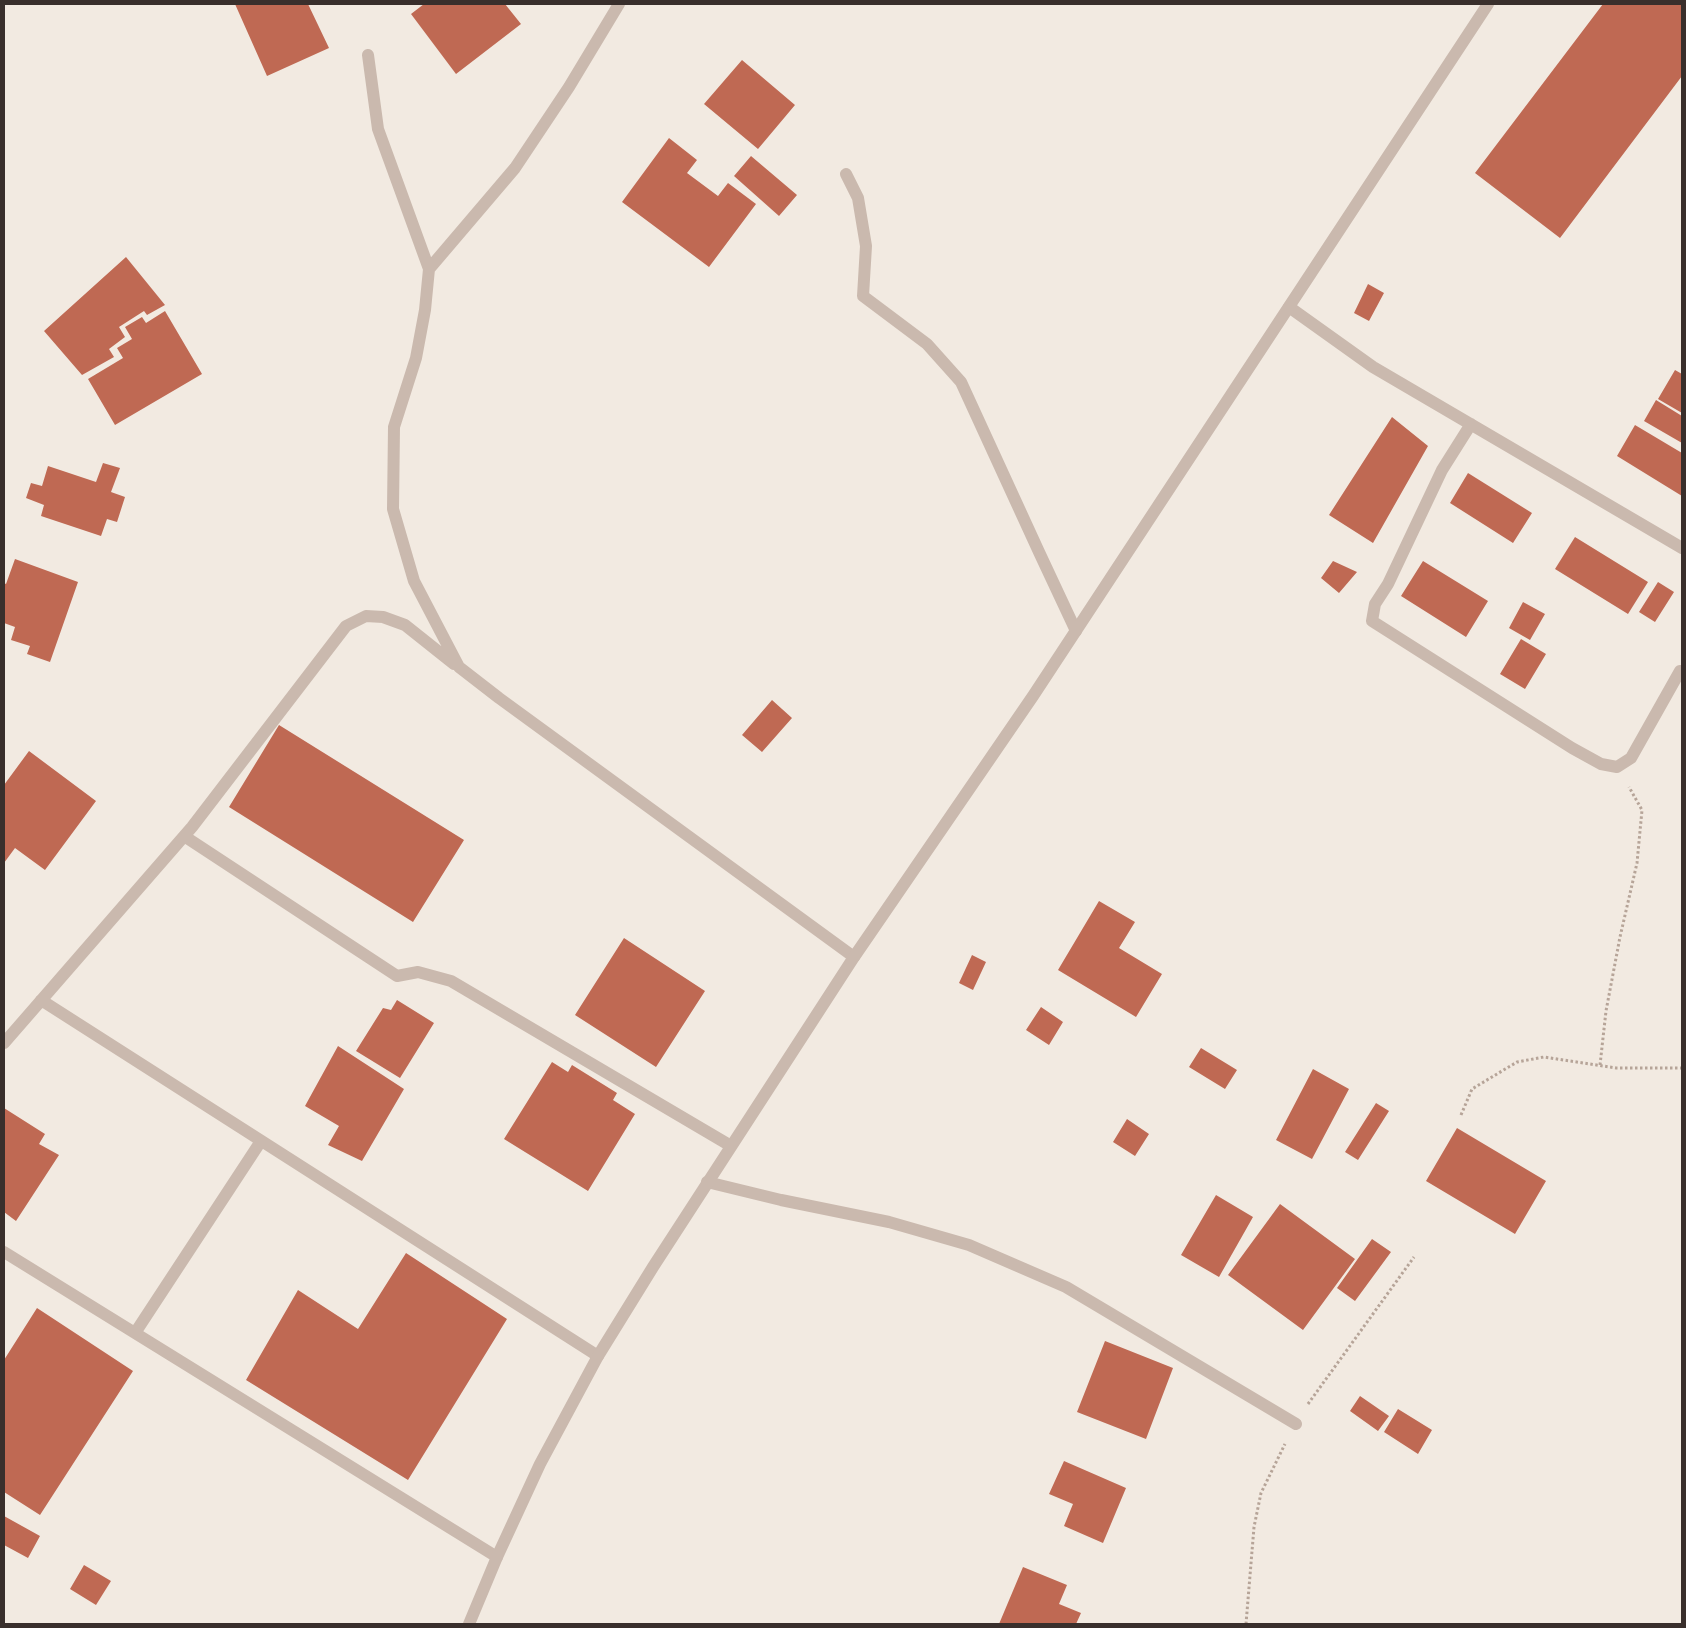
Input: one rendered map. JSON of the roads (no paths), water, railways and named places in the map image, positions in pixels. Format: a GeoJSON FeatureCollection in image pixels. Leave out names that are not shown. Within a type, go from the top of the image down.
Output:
{"type":"FeatureCollection","features":[{"type":"Feature","properties":{"kind":"street"},"geometry":{"type":"LineString","coordinates":[[429,269],[515,168],[568,87],[618,4]]}},
{"type":"Feature","properties":{"kind":"street"},"geometry":{"type":"LineString","coordinates":[[469,1624],[497,1557],[540,1464],[598,1356],[707,1182],[854,957],[1076,631],[1488,4]]}},
{"type":"Feature","properties":{"kind":"street"},"geometry":{"type":"LineString","coordinates":[[368,55],[378,129],[429,269],[425,310],[416,358],[394,427],[393,509],[414,582],[459,667]]}},
{"type":"Feature","properties":{"kind":"street"},"geometry":{"type":"LineString","coordinates":[[846,174],[858,198],[866,246],[863,296],[927,344],[962,382],[1038,552],[1076,631]]}},
{"type":"Feature","properties":{"kind":"street"},"geometry":{"type":"LineString","coordinates":[[1289,307],[1373,367],[1682,548]]}},
{"type":"Feature","properties":{"kind":"street"},"geometry":{"type":"LineString","coordinates":[[1471,424],[1442,470],[1388,584],[1375,604],[1372,621],[1572,748],[1601,764],[1617,767],[1631,758],[1682,670]]}},
{"type":"Feature","properties":{"kind":"street"},"geometry":{"type":"LineString","coordinates":[[4,1043],[184,836],[346,626],[366,616],[383,617],[405,625],[499,698],[854,957]]}},
{"type":"Feature","properties":{"kind":"street"},"geometry":{"type":"LineString","coordinates":[[184,836],[397,976],[418,972],[451,981],[731,1146]]}},
{"type":"Feature","properties":{"kind":"street"},"geometry":{"type":"LineString","coordinates":[[41,1000],[598,1356]]}},
{"type":"Feature","properties":{"kind":"street"},"geometry":{"type":"LineString","coordinates":[[135,1333],[261,1141]]}},
{"type":"Feature","properties":{"kind":"street"},"geometry":{"type":"LineString","coordinates":[[707,1182],[781,1200],[889,1222],[969,1245],[1066,1287],[1296,1424]]}},
{"type":"Feature","properties":{"kind":"street"},"geometry":{"type":"LineString","coordinates":[[4,1252],[497,1557]]}}]}
